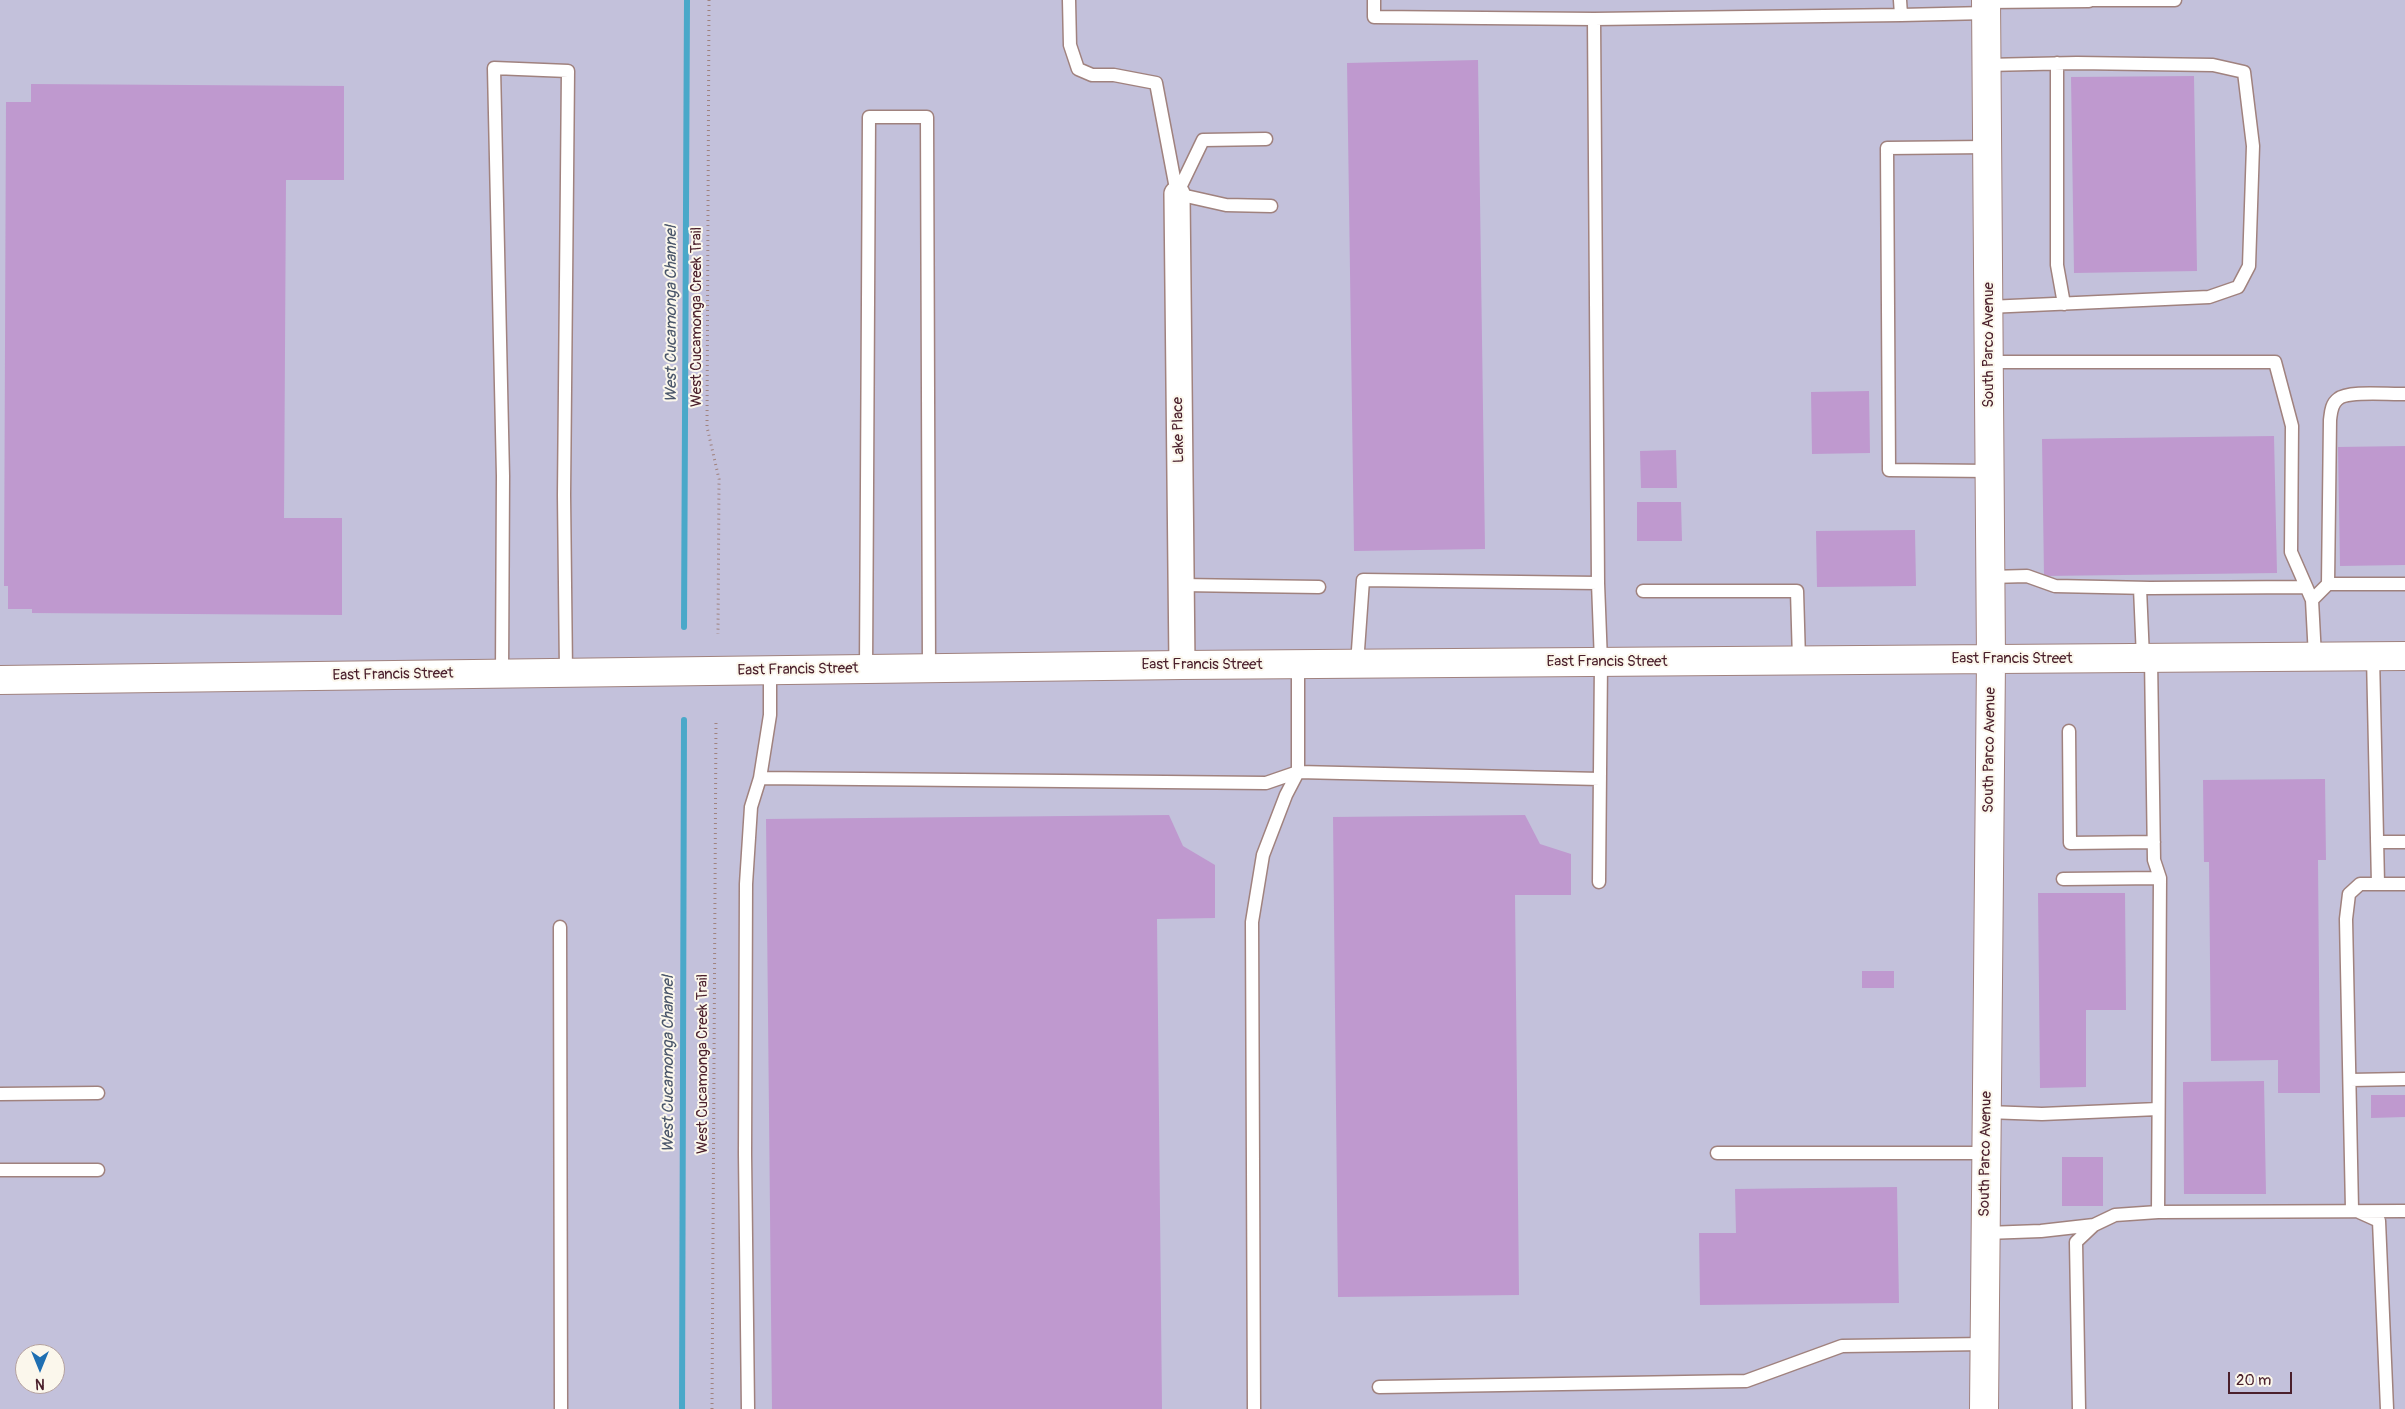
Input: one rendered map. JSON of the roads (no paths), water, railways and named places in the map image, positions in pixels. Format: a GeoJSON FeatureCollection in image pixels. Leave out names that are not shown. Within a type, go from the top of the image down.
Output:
{"type":"FeatureCollection","features":[{"type":"Feature","properties":{"kind":"street","name":"South Parco Avenue"},"geometry":{"type":"LineString","coordinates":[[1984,1409],[1991,659],[1986,5]]}},
{"type":"Feature","properties":{"kind":"street","name":"Lake Place"},"geometry":{"type":"LineString","coordinates":[[1177,194],[1182,665]]}},
{"type":"Feature","properties":{"kind":"street","name":"East Francis Street"},"geometry":{"type":"LineString","coordinates":[[0,680],[1182,665],[2405,656]]}},
{"type":"Feature","properties":{"kind":"lane"},"geometry":{"type":"LineString","coordinates":[[1069,0],[1070,45],[1078,69],[1092,75],[1114,75],[1156,84],[1177,194]]}},
{"type":"Feature","properties":{"kind":"lane"},"geometry":{"type":"LineString","coordinates":[[1374,0],[1374,17],[1594,19],[1901,14],[1986,5],[2175,0]]}},
{"type":"Feature","properties":{"kind":"lane"},"geometry":{"type":"LineString","coordinates":[[1900,0],[1901,14]]}},
{"type":"Feature","properties":{"kind":"lane"},"geometry":{"type":"LineString","coordinates":[[1594,19],[1598,583],[1601,662],[1599,882]]}},
{"type":"Feature","properties":{"kind":"lane"},"geometry":{"type":"LineString","coordinates":[[1986,65],[2057,63],[2213,65],[2244,72],[2253,146],[2250,266],[2238,287],[2209,297],[1988,307]]}},
{"type":"Feature","properties":{"kind":"lane"},"geometry":{"type":"LineString","coordinates":[[2057,63],[2057,265],[2064,304]]}},
{"type":"Feature","properties":{"kind":"lane"},"geometry":{"type":"LineString","coordinates":[[502,674],[504,476],[494,68],[568,71],[564,495],[566,673]]}},
{"type":"Feature","properties":{"kind":"lane"},"geometry":{"type":"LineString","coordinates":[[866,669],[869,117],[927,117],[929,668]]}},
{"type":"Feature","properties":{"kind":"lane"},"geometry":{"type":"LineString","coordinates":[[1177,194],[1203,140],[1266,139]]}},
{"type":"Feature","properties":{"kind":"lane"},"geometry":{"type":"LineString","coordinates":[[1987,147],[1887,148],[1888,371],[1889,470],[1990,471]]}},
{"type":"Feature","properties":{"kind":"lane"},"geometry":{"type":"LineString","coordinates":[[1177,194],[1226,206],[1270,206]]}},
{"type":"Feature","properties":{"kind":"lane"},"geometry":{"type":"LineString","coordinates":[[1989,362],[2275,362],[2292,426],[2291,552],[2312,600],[2314,657]]}},
{"type":"Feature","properties":{"kind":"lane"},"geometry":{"type":"LineString","coordinates":[[2312,600],[2328,584],[2330,420],[2332,406],[2338,398],[2348,395],[2405,394]]}},
{"type":"Feature","properties":{"kind":"lane"},"geometry":{"type":"LineString","coordinates":[[1990,577],[2027,576],[2055,586],[2140,588],[2306,587]]}},
{"type":"Feature","properties":{"kind":"lane"},"geometry":{"type":"LineString","coordinates":[[1357,664],[1363,580],[1598,583]]}},
{"type":"Feature","properties":{"kind":"lane"},"geometry":{"type":"LineString","coordinates":[[2328,584],[2405,584]]}},
{"type":"Feature","properties":{"kind":"lane"},"geometry":{"type":"LineString","coordinates":[[1181,585],[1319,587]]}},
{"type":"Feature","properties":{"kind":"lane"},"geometry":{"type":"LineString","coordinates":[[2140,588],[2147,658],[2154,860],[2160,878],[2158,1212]]}},
{"type":"Feature","properties":{"kind":"lane"},"geometry":{"type":"LineString","coordinates":[[1644,591],[1797,591],[1798,660]]}},
{"type":"Feature","properties":{"kind":"lane"},"geometry":{"type":"LineString","coordinates":[[2372,656],[2378,884]]}},
{"type":"Feature","properties":{"kind":"lane"},"geometry":{"type":"LineString","coordinates":[[1254,1409],[1252,922],[1263,855],[1283,802],[1298,772],[1298,664]]}},
{"type":"Feature","properties":{"kind":"lane"},"geometry":{"type":"LineString","coordinates":[[748,1409],[745,1154],[746,884],[751,806],[760,778],[770,715],[770,670]]}},
{"type":"Feature","properties":{"kind":"lane"},"geometry":{"type":"LineString","coordinates":[[2069,730],[2070,843],[2154,842]]}},
{"type":"Feature","properties":{"kind":"lane"},"geometry":{"type":"LineString","coordinates":[[760,778],[1266,783],[1298,772],[1600,779]]}},
{"type":"Feature","properties":{"kind":"lane"},"geometry":{"type":"LineString","coordinates":[[2377,842],[2405,842]]}},
{"type":"Feature","properties":{"kind":"lane"},"geometry":{"type":"LineString","coordinates":[[2063,879],[2160,878]]}},
{"type":"Feature","properties":{"kind":"lane"},"geometry":{"type":"LineString","coordinates":[[2352,1209],[2346,919],[2349,894],[2360,884],[2405,884]]}},
{"type":"Feature","properties":{"kind":"lane"},"geometry":{"type":"LineString","coordinates":[[560,927],[561,1409]]}},
{"type":"Feature","properties":{"kind":"lane"},"geometry":{"type":"LineString","coordinates":[[2350,1080],[2405,1079]]}},
{"type":"Feature","properties":{"kind":"lane"},"geometry":{"type":"LineString","coordinates":[[0,1094],[98,1092]]}},
{"type":"Feature","properties":{"kind":"lane"},"geometry":{"type":"LineString","coordinates":[[1987,1112],[2042,1114],[2158,1109]]}},
{"type":"Feature","properties":{"kind":"lane"},"geometry":{"type":"LineString","coordinates":[[1717,1153],[1986,1153]]}},
{"type":"Feature","properties":{"kind":"lane"},"geometry":{"type":"LineString","coordinates":[[0,1170],[98,1170]]}},
{"type":"Feature","properties":{"kind":"lane"},"geometry":{"type":"LineString","coordinates":[[2352,1209],[2379,1221],[2387,1409]]}},
{"type":"Feature","properties":{"kind":"lane"},"geometry":{"type":"LineString","coordinates":[[2080,1409],[2076,1242],[2094,1225],[2115,1215],[2158,1212],[2352,1209],[2405,1211]]}},
{"type":"Feature","properties":{"kind":"lane"},"geometry":{"type":"LineString","coordinates":[[1986,1233],[2041,1231],[2094,1225]]}},
{"type":"Feature","properties":{"kind":"lane"},"geometry":{"type":"LineString","coordinates":[[1379,1387],[1746,1381],[1842,1346],[1985,1344]]}},
{"type":"Feature","properties":{"kind":"waterway","name":"West Cucamonga Channel"},"geometry":{"type":"LineString","coordinates":[[684,627],[687,0]]}},
{"type":"Feature","properties":{"kind":"waterway","name":"West Cucamonga Channel"},"geometry":{"type":"LineString","coordinates":[[682,1409],[684,720]]}}]}
